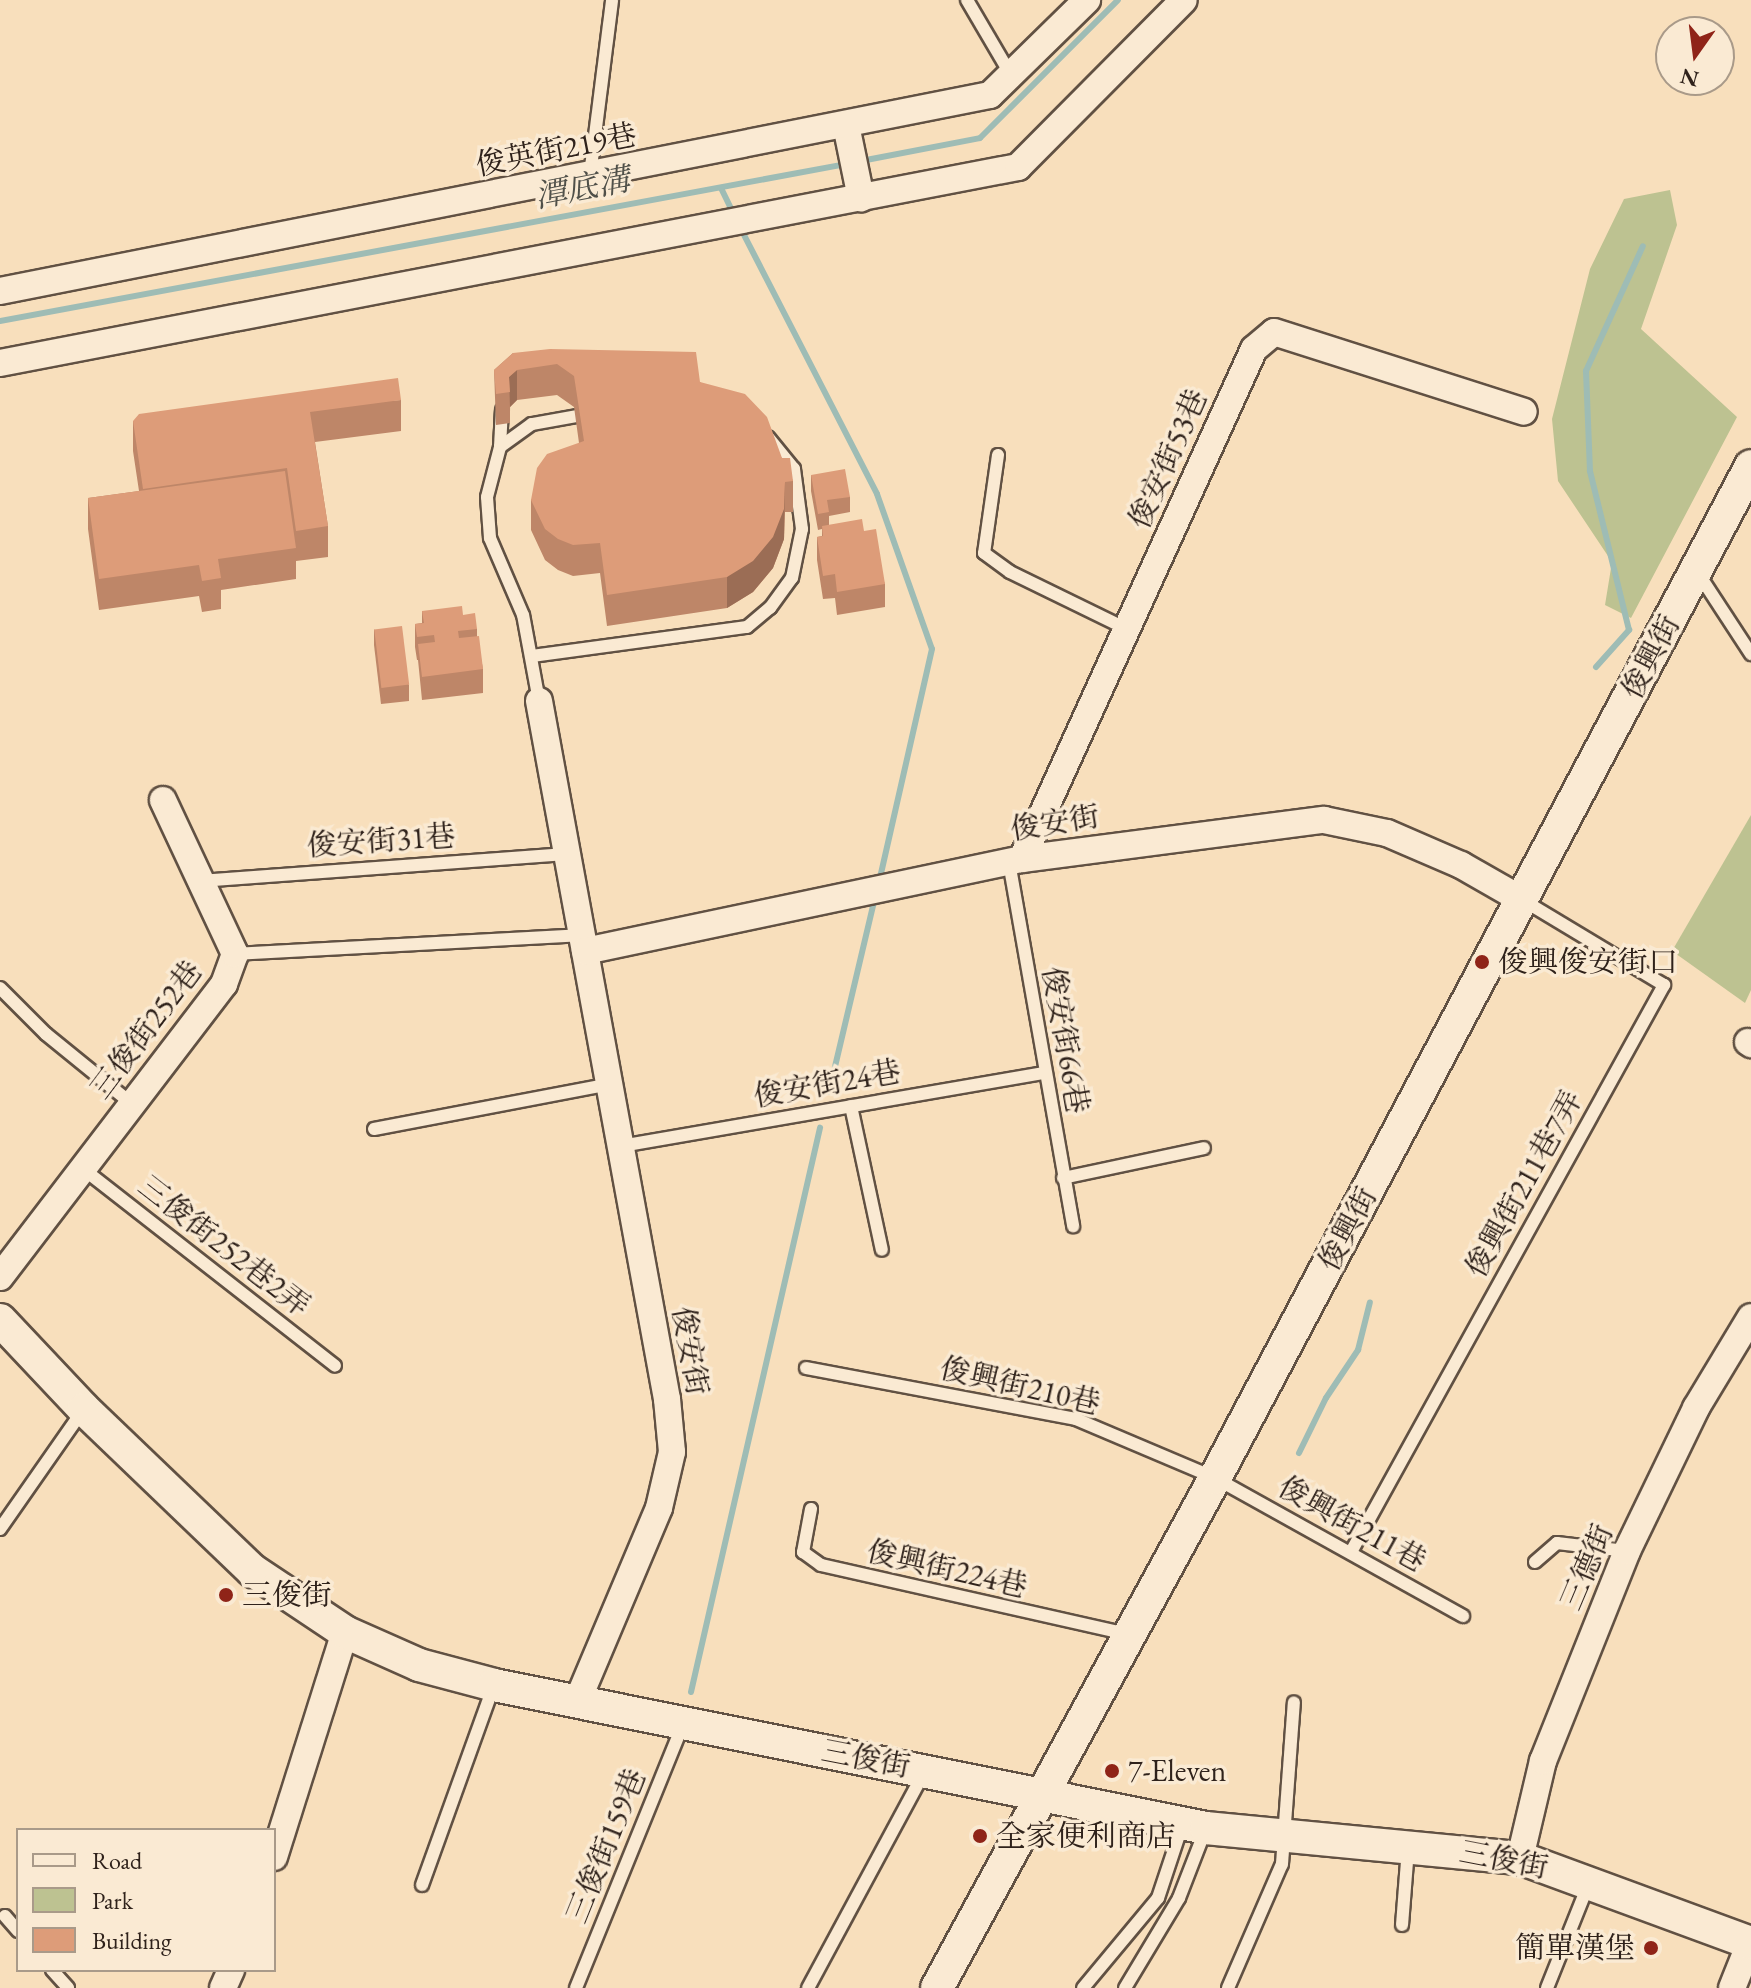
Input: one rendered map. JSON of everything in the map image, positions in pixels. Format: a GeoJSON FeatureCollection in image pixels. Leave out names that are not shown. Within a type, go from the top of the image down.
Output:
{"type":"FeatureCollection","features":[{"type":"Feature","properties":{"kind":"street","name":"俊英街219巷"},"geometry":{"type":"LineString","coordinates":[[0,291],[990,95],[1087,0]]}},
{"type":"Feature","properties":{"kind":"street"},"geometry":{"type":"LineString","coordinates":[[0,363],[1018,167],[1184,0]]}},
{"type":"Feature","properties":{"kind":"street"},"geometry":{"type":"LineString","coordinates":[[846,125],[861,198]]}},
{"type":"Feature","properties":{"kind":"street","name":"俊安街53巷"},"geometry":{"type":"LineString","coordinates":[[1015,860],[1127,629],[1254,349],[1274,332],[1524,412]]}},
{"type":"Feature","properties":{"kind":"street","name":"俊興街"},"geometry":{"type":"LineString","coordinates":[[937,1988],[1524,901],[1751,466]]}},
{"type":"Feature","properties":{"kind":"street","name":"俊安街"},"geometry":{"type":"LineString","coordinates":[[539,701],[621,1146],[672,1452],[659,1508],[577,1702]]}},
{"type":"Feature","properties":{"kind":"street","name":"三俊街252巷"},"geometry":{"type":"LineString","coordinates":[[0,1277],[224,984],[235,954],[163,800]]}},
{"type":"Feature","properties":{"kind":"street","name":"俊安街"},"geometry":{"type":"LineString","coordinates":[[584,943],[877,890],[1015,860],[1324,820],[1387,833],[1461,865],[1524,901]]}},
{"type":"Feature","properties":{"kind":"street","name":"三德街"},"geometry":{"type":"LineString","coordinates":[[1520,1858],[1543,1761],[1627,1551],[1696,1408],[1751,1317]]}},
{"type":"Feature","properties":{"kind":"street","name":"三俊街"},"geometry":{"type":"LineString","coordinates":[[0,1320],[84,1409],[252,1570],[345,1632],[419,1665],[494,1685],[1194,1826],[1520,1858],[1590,1881],[1751,1943]]}},
{"type":"Feature","properties":{"kind":"street"},"geometry":{"type":"LineString","coordinates":[[276,1851],[345,1632]]}},
{"type":"Feature","properties":{"kind":"street"},"geometry":{"type":"LineString","coordinates":[[1732,1988],[1751,1943]]}},
{"type":"Feature","properties":{"kind":"lane"},"geometry":{"type":"LineString","coordinates":[[590,176],[612,0]]}},
{"type":"Feature","properties":{"kind":"lane"},"geometry":{"type":"LineString","coordinates":[[967,0],[1011,75]]}},
{"type":"Feature","properties":{"kind":"lane"},"geometry":{"type":"LineString","coordinates":[[510,393],[502,404],[500,447],[487,497],[490,538],[523,615],[539,701]]}},
{"type":"Feature","properties":{"kind":"lane"},"geometry":{"type":"LineString","coordinates":[[500,447],[532,424],[583,417],[587,403]]}},
{"type":"Feature","properties":{"kind":"lane"},"geometry":{"type":"LineString","coordinates":[[532,656],[747,627],[770,608],[792,578],[802,529],[794,469],[759,430]]}},
{"type":"Feature","properties":{"kind":"lane"},"geometry":{"type":"LineString","coordinates":[[998,455],[984,553],[1010,572],[1127,629]]}},
{"type":"Feature","properties":{"kind":"lane"},"geometry":{"type":"LineString","coordinates":[[1696,571],[1751,654]]}},
{"type":"Feature","properties":{"kind":"lane","name":"俊安街31巷"},"geometry":{"type":"LineString","coordinates":[[199,881],[567,854]]}},
{"type":"Feature","properties":{"kind":"lane","name":"俊安街66巷"},"geometry":{"type":"LineString","coordinates":[[1015,860],[1043,1073],[1073,1226]]}},
{"type":"Feature","properties":{"kind":"lane","name":"俊興街211巷7弄"},"geometry":{"type":"LineString","coordinates":[[1351,1552],[1664,985],[1524,901]]}},
{"type":"Feature","properties":{"kind":"lane"},"geometry":{"type":"LineString","coordinates":[[235,954],[584,943]]}},
{"type":"Feature","properties":{"kind":"lane"},"geometry":{"type":"LineString","coordinates":[[0,988],[46,1034],[131,1103]]}},
{"type":"Feature","properties":{"kind":"lane","name":"俊安街24巷"},"geometry":{"type":"LineString","coordinates":[[621,1146],[1043,1073]]}},
{"type":"Feature","properties":{"kind":"lane"},"geometry":{"type":"LineString","coordinates":[[374,1129],[610,1084]]}},
{"type":"Feature","properties":{"kind":"lane"},"geometry":{"type":"LineString","coordinates":[[851,1106],[882,1250]]}},
{"type":"Feature","properties":{"kind":"lane"},"geometry":{"type":"LineString","coordinates":[[1063,1178],[1204,1148]]}},
{"type":"Feature","properties":{"kind":"lane","name":"三俊街252巷2弄"},"geometry":{"type":"LineString","coordinates":[[82,1168],[335,1366]]}},
{"type":"Feature","properties":{"kind":"lane","name":"俊興街210巷"},"geometry":{"type":"LineString","coordinates":[[806,1368],[1076,1419],[1215,1478]]}},
{"type":"Feature","properties":{"kind":"lane"},"geometry":{"type":"LineString","coordinates":[[0,1529],[84,1409]]}},
{"type":"Feature","properties":{"kind":"lane","name":"俊興街211巷"},"geometry":{"type":"LineString","coordinates":[[1215,1478],[1463,1616]]}},
{"type":"Feature","properties":{"kind":"lane","name":"俊興街224巷"},"geometry":{"type":"LineString","coordinates":[[811,1509],[803,1552],[821,1565],[1128,1634]]}},
{"type":"Feature","properties":{"kind":"lane"},"geometry":{"type":"LineString","coordinates":[[1535,1562],[1557,1543],[1627,1551]]}},
{"type":"Feature","properties":{"kind":"lane"},"geometry":{"type":"LineString","coordinates":[[422,1885],[494,1685]]}},
{"type":"Feature","properties":{"kind":"lane"},"geometry":{"type":"LineString","coordinates":[[1228,1988],[1282,1864],[1294,1702]]}},
{"type":"Feature","properties":{"kind":"lane","name":"三俊街159巷"},"geometry":{"type":"LineString","coordinates":[[576,1988],[684,1723]]}},
{"type":"Feature","properties":{"kind":"lane"},"geometry":{"type":"LineString","coordinates":[[808,1988],[925,1771]]}},
{"type":"Feature","properties":{"kind":"lane"},"geometry":{"type":"LineString","coordinates":[[1083,1988],[1158,1898],[1194,1826]]}},
{"type":"Feature","properties":{"kind":"lane"},"geometry":{"type":"LineString","coordinates":[[1125,1988],[1179,1898],[1194,1826]]}},
{"type":"Feature","properties":{"kind":"lane"},"geometry":{"type":"LineString","coordinates":[[1402,1925],[1409,1845]]}},
{"type":"Feature","properties":{"kind":"lane"},"geometry":{"type":"LineString","coordinates":[[1547,1988],[1590,1881]]}},
{"type":"Feature","properties":{"kind":"lane"},"geometry":{"type":"LineString","coordinates":[[5,1916],[16,1929]]}},
{"type":"Feature","properties":{"kind":"lane"},"geometry":{"type":"LineString","coordinates":[[54,1972],[68,1988]]}},
{"type":"Feature","properties":{"kind":"green space"},"geometry":{"type":"Polygon","coordinates":[[[1670,190],[1677,225],[1641,329],[1737,417],[1631,618],[1605,605],[1612,562],[1558,481],[1552,419],[1590,269],[1624,199],[1670,190]]]}},
{"type":"Feature","properties":{"kind":"green space"},"geometry":{"type":"Polygon","coordinates":[[[1751,815],[1751,990],[1745,1003],[1672,951],[1751,815]]]}},
{"type":"Feature","properties":{"kind":"building"},"geometry":{"type":"Polygon","coordinates":[[[550,349],[696,352],[700,382],[745,394],[767,417],[782,458],[790,458],[793,481],[785,482],[784,509],[773,537],[753,561],[727,577],[607,595],[600,543],[573,545],[558,539],[545,529],[531,500],[537,468],[547,454],[584,441],[574,376],[557,364],[517,370],[509,377],[510,392],[496,394],[494,370],[513,353],[550,349]]]}},
{"type":"Feature","properties":{"kind":"building"},"geometry":{"type":"Polygon","coordinates":[[[398,378],[401,400],[310,412],[328,526],[296,531],[287,468],[143,489],[133,421],[139,414],[398,378]]]}},
{"type":"Feature","properties":{"kind":"building"},"geometry":{"type":"Polygon","coordinates":[[[845,469],[850,497],[827,500],[829,512],[818,514],[811,475],[845,469]]]}},
{"type":"Feature","properties":{"kind":"building"},"geometry":{"type":"Polygon","coordinates":[[[285,471],[296,548],[218,559],[221,578],[202,581],[199,565],[99,579],[88,498],[285,471]]]}},
{"type":"Feature","properties":{"kind":"building"},"geometry":{"type":"Polygon","coordinates":[[[862,519],[864,531],[876,529],[885,584],[837,592],[835,574],[823,576],[817,537],[823,536],[822,526],[862,519]]]}},
{"type":"Feature","properties":{"kind":"building"},"geometry":{"type":"Polygon","coordinates":[[[462,606],[463,615],[475,613],[477,629],[458,631],[459,638],[479,636],[483,669],[422,677],[418,644],[435,642],[434,635],[417,637],[415,624],[424,623],[422,611],[462,606]]]}},
{"type":"Feature","properties":{"kind":"building"},"geometry":{"type":"Polygon","coordinates":[[[402,626],[409,685],[381,688],[374,629],[402,626]]]}},
{"type":"Feature","properties":{"kind":"waterway","name":"潭底溝"},"geometry":{"type":"LineString","coordinates":[[861,161],[980,138],[1118,0]]}},
{"type":"Feature","properties":{"kind":"waterway","name":"潭底溝"},"geometry":{"type":"LineString","coordinates":[[0,321],[846,164]]}},
{"type":"Feature","properties":{"kind":"waterway"},"geometry":{"type":"LineString","coordinates":[[721,188],[732,211]]}},
{"type":"Feature","properties":{"kind":"waterway"},"geometry":{"type":"LineString","coordinates":[[743,233],[877,494],[932,649],[879,883]]}},
{"type":"Feature","properties":{"kind":"waterway"},"geometry":{"type":"LineString","coordinates":[[1596,667],[1629,630],[1590,471],[1586,371],[1643,246]]}},
{"type":"Feature","properties":{"kind":"waterway"},"geometry":{"type":"LineString","coordinates":[[829,1092],[875,897]]}},
{"type":"Feature","properties":{"kind":"waterway"},"geometry":{"type":"LineString","coordinates":[[691,1692],[820,1128]]}},
{"type":"Feature","properties":{"kind":"waterway"},"geometry":{"type":"LineString","coordinates":[[1299,1453],[1326,1398],[1358,1350],[1370,1302]]}},
{"type":"Feature","properties":{"kind":"place","name":"俊興俊安街口"},"geometry":{"type":"Point","coordinates":[1482,962]}},
{"type":"Feature","properties":{"kind":"place","name":"三俊街"},"geometry":{"type":"Point","coordinates":[226,1595]}},
{"type":"Feature","properties":{"kind":"place","name":"7-Eleven"},"geometry":{"type":"Point","coordinates":[1112,1771]}},
{"type":"Feature","properties":{"kind":"place","name":"全家便利商店"},"geometry":{"type":"Point","coordinates":[980,1836]}},
{"type":"Feature","properties":{"kind":"place","name":"簡單漢堡"},"geometry":{"type":"Point","coordinates":[1651,1948]}}]}
